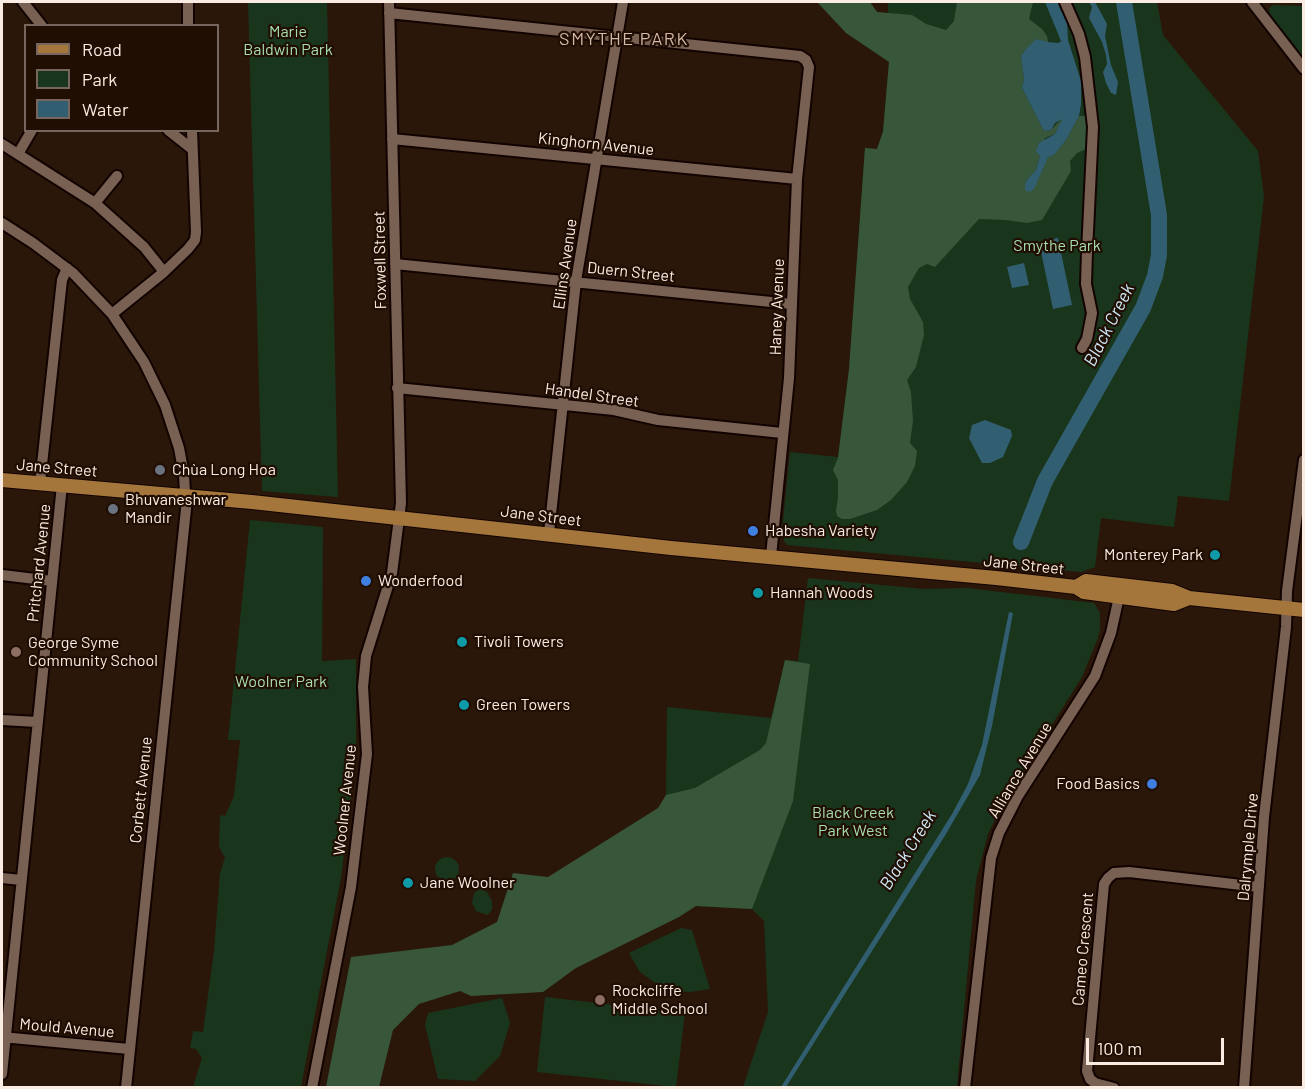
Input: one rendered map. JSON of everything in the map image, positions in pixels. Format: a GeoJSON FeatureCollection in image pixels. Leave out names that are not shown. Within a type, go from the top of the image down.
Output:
{"type":"FeatureCollection","features":[{"type":"Feature","properties":{"kind":"main road","name":"Jane Street"},"geometry":{"type":"LineString","coordinates":[[2,480],[398,517],[671,548],[1076,587],[1086,581],[1120,591],[1172,591],[1189,598],[1304,610]]}},
{"type":"Feature","properties":{"kind":"street"},"geometry":{"type":"LineString","coordinates":[[23,2],[40,24]]}},
{"type":"Feature","properties":{"kind":"street"},"geometry":{"type":"LineString","coordinates":[[188,2],[188,24]]}},
{"type":"Feature","properties":{"kind":"street","name":"Ellins Avenue"},"geometry":{"type":"LineString","coordinates":[[549,533],[576,281],[623,2]]}},
{"type":"Feature","properties":{"kind":"street"},"geometry":{"type":"LineString","coordinates":[[1065,2],[1079,34],[1085,57],[1093,127],[1086,284],[1092,313],[1087,339],[1082,348]]}},
{"type":"Feature","properties":{"kind":"street"},"geometry":{"type":"LineString","coordinates":[[1253,2],[1304,69]]}},
{"type":"Feature","properties":{"kind":"street"},"geometry":{"type":"LineString","coordinates":[[389,7],[617,36]]}},
{"type":"Feature","properties":{"kind":"street","name":"Foxwell Street"},"geometry":{"type":"LineString","coordinates":[[389,7],[400,503],[398,517]]}},
{"type":"Feature","properties":{"kind":"street","name":"Haney Avenue"},"geometry":{"type":"LineString","coordinates":[[617,36],[800,56],[806,60],[809,67],[797,179],[789,378],[771,556]]}},
{"type":"Feature","properties":{"kind":"street"},"geometry":{"type":"LineString","coordinates":[[18,154],[32,132]]}},
{"type":"Feature","properties":{"kind":"street"},"geometry":{"type":"LineString","coordinates":[[171,132],[192,149]]}},
{"type":"Feature","properties":{"kind":"street"},"geometry":{"type":"LineString","coordinates":[[112,314],[164,272],[189,249],[196,237],[192,132]]}},
{"type":"Feature","properties":{"kind":"street","name":"Kinghorn Avenue"},"geometry":{"type":"LineString","coordinates":[[392,139],[797,179]]}},
{"type":"Feature","properties":{"kind":"street"},"geometry":{"type":"LineString","coordinates":[[2,144],[96,203],[144,248],[164,272]]}},
{"type":"Feature","properties":{"kind":"street"},"geometry":{"type":"LineString","coordinates":[[96,203],[117,176]]}},
{"type":"Feature","properties":{"kind":"street","name":"Corbett Avenue"},"geometry":{"type":"LineString","coordinates":[[2,223],[67,268],[112,314],[144,363],[165,405],[179,448],[184,475],[186,509],[126,1088]]}},
{"type":"Feature","properties":{"kind":"street","name":"Duern Street"},"geometry":{"type":"LineString","coordinates":[[395,264],[791,304]]}},
{"type":"Feature","properties":{"kind":"street","name":"Pritchard Avenue"},"geometry":{"type":"LineString","coordinates":[[40,483],[62,280],[67,268]]}},
{"type":"Feature","properties":{"kind":"street","name":"Handel Street"},"geometry":{"type":"LineString","coordinates":[[397,388],[614,410],[658,420],[783,433]]}},
{"type":"Feature","properties":{"kind":"street","name":"Dalrymple Drive"},"geometry":{"type":"LineString","coordinates":[[1244,1088],[1264,817],[1304,460]]}},
{"type":"Feature","properties":{"kind":"street","name":"Pritchard Avenue"},"geometry":{"type":"LineString","coordinates":[[2,1074],[3,1037],[62,485]]}},
{"type":"Feature","properties":{"kind":"street","name":"Woolner Avenue"},"geometry":{"type":"LineString","coordinates":[[312,1088],[351,888],[367,754],[363,687],[366,656],[392,573],[398,517]]}},
{"type":"Feature","properties":{"kind":"street"},"geometry":{"type":"LineString","coordinates":[[2,575],[52,581]]}},
{"type":"Feature","properties":{"kind":"street","name":"Alliance Avenue"},"geometry":{"type":"LineString","coordinates":[[966,1088],[986,890],[994,847],[1018,796],[1095,676],[1111,633],[1120,591]]}},
{"type":"Feature","properties":{"kind":"street"},"geometry":{"type":"LineString","coordinates":[[2,720],[37,722]]}},
{"type":"Feature","properties":{"kind":"street","name":"Cameo Crescent"},"geometry":{"type":"LineString","coordinates":[[1114,1088],[1095,1083],[1090,1079],[1087,1071],[1104,884],[1108,878],[1114,873],[1129,872],[1259,887]]}},
{"type":"Feature","properties":{"kind":"street"},"geometry":{"type":"LineString","coordinates":[[2,878],[21,880]]}},
{"type":"Feature","properties":{"kind":"street","name":"Mould Avenue"},"geometry":{"type":"LineString","coordinates":[[3,1037],[129,1049]]}},
{"type":"Feature","properties":{"kind":"green space","name":"Marie Baldwin Park"},"geometry":{"type":"Polygon","coordinates":[[[248,2],[327,2],[338,497],[262,491],[248,2]]]}},
{"type":"Feature","properties":{"kind":"green space"},"geometry":{"type":"Polygon","coordinates":[[[817,2],[870,2],[877,12],[912,15],[926,24],[946,30],[954,21],[957,2],[1033,2],[1029,19],[1042,29],[1048,42],[1026,49],[1021,56],[1024,79],[1022,88],[1044,131],[1051,130],[1063,117],[1055,134],[1045,138],[1036,170],[1025,185],[1048,157],[1054,155],[1066,140],[1079,116],[1087,116],[1088,148],[1077,153],[1070,161],[1071,171],[1042,220],[1027,223],[979,219],[935,267],[927,264],[919,268],[908,287],[910,299],[923,322],[924,335],[916,367],[907,380],[911,392],[913,421],[910,443],[917,451],[915,466],[907,482],[891,500],[877,510],[850,519],[837,516],[838,480],[833,470],[838,458],[849,369],[865,148],[877,149],[883,132],[889,62],[846,33],[817,2]]]}},
{"type":"Feature","properties":{"kind":"green space","name":"Smythe Park"},"geometry":{"type":"Polygon","coordinates":[[[888,2],[1157,2],[1163,35],[1258,151],[1264,197],[1229,501],[1178,496],[1174,527],[1101,518],[1095,567],[1081,572],[787,545],[784,541],[782,530],[790,452],[838,457],[849,369],[865,148],[877,149],[883,131],[889,62],[888,2]]]}},
{"type":"Feature","properties":{"kind":"green space"},"geometry":{"type":"Polygon","coordinates":[[[1273,5],[1303,6],[1303,60],[1270,18],[1269,9],[1273,5]]]}},
{"type":"Feature","properties":{"kind":"green space","name":"Woolner Park"},"geometry":{"type":"Polygon","coordinates":[[[250,520],[323,527],[322,661],[356,659],[356,755],[341,878],[301,1087],[193,1087],[202,1058],[196,1049],[190,1048],[193,1031],[203,1032],[214,951],[220,873],[225,858],[219,847],[220,815],[225,816],[234,796],[240,740],[228,740],[250,520]]]}},
{"type":"Feature","properties":{"kind":"green space","name":"Black Creek Park West"},"geometry":{"type":"Polygon","coordinates":[[[808,578],[924,589],[967,588],[1094,603],[1100,613],[1098,638],[1082,677],[1005,799],[988,834],[976,880],[957,1087],[743,1087],[768,1012],[764,921],[752,909],[696,906],[666,795],[667,707],[771,718],[785,660],[798,661],[808,578]]]}},
{"type":"Feature","properties":{"kind":"green space"},"geometry":{"type":"Polygon","coordinates":[[[785,660],[810,664],[793,801],[752,909],[696,906],[679,917],[576,968],[543,992],[471,996],[460,991],[419,1004],[393,1030],[379,1087],[326,1087],[351,957],[452,945],[497,922],[513,873],[548,877],[658,808],[666,795],[695,788],[760,750],[766,743],[785,660]]]}},
{"type":"Feature","properties":{"kind":"green space"},"geometry":{"type":"Polygon","coordinates":[[[447,857],[456,860],[459,869],[456,878],[447,881],[438,878],[435,869],[438,860],[447,857]]]}},
{"type":"Feature","properties":{"kind":"green space"},"geometry":{"type":"Polygon","coordinates":[[[480,889],[487,892],[492,901],[492,910],[487,915],[476,911],[472,903],[474,893],[480,889]]]}},
{"type":"Feature","properties":{"kind":"green space"},"geometry":{"type":"Polygon","coordinates":[[[681,928],[692,930],[710,989],[690,992],[665,990],[640,972],[629,953],[681,928]]]}},
{"type":"Feature","properties":{"kind":"green space"},"geometry":{"type":"Polygon","coordinates":[[[545,997],[685,1013],[676,1087],[537,1072],[545,997]]]}},
{"type":"Feature","properties":{"kind":"green space"},"geometry":{"type":"Polygon","coordinates":[[[502,998],[510,1023],[500,1056],[475,1081],[438,1079],[425,1025],[428,1013],[502,998]]]}},
{"type":"Feature","properties":{"kind":"water"},"geometry":{"type":"Polygon","coordinates":[[[1045,2],[1058,2],[1067,22],[1068,40],[1081,81],[1081,104],[1079,116],[1066,140],[1054,155],[1048,157],[1034,189],[1029,192],[1025,190],[1025,185],[1036,170],[1040,156],[1036,151],[1039,143],[1055,134],[1062,119],[1055,123],[1051,130],[1044,131],[1022,88],[1024,79],[1021,56],[1026,49],[1036,39],[1059,43],[1061,41],[1045,2]]]}},
{"type":"Feature","properties":{"kind":"water"},"geometry":{"type":"Polygon","coordinates":[[[1089,2],[1095,2],[1107,24],[1105,36],[1111,65],[1118,82],[1116,95],[1111,93],[1106,83],[1103,72],[1107,64],[1106,55],[1089,18],[1092,7],[1089,2]]]}},
{"type":"Feature","properties":{"kind":"water"},"geometry":{"type":"Polygon","coordinates":[[[1058,238],[1072,305],[1053,309],[1039,242],[1058,238]]]}},
{"type":"Feature","properties":{"kind":"water"},"geometry":{"type":"Polygon","coordinates":[[[1024,263],[1029,285],[1012,288],[1007,267],[1024,263]]]}},
{"type":"Feature","properties":{"kind":"water"},"geometry":{"type":"Polygon","coordinates":[[[985,420],[1011,430],[1012,436],[1003,457],[990,463],[982,463],[969,438],[972,425],[985,420]]]}},
{"type":"Feature","properties":{"kind":"water"},"geometry":{"type":"Polygon","coordinates":[[[1009,612],[1013,613],[992,726],[980,775],[946,834],[786,1087],[781,1087],[952,814],[968,784],[982,745],[1009,612]]]}},
{"type":"Feature","properties":{"kind":"waterway","name":"Black Creek"},"geometry":{"type":"LineString","coordinates":[[1021,542],[1045,481],[1143,308],[1155,276],[1159,255],[1159,215],[1124,2]]}},
{"type":"Feature","properties":{"kind":"place","name":"Chùa Long Hoa"},"geometry":{"type":"Point","coordinates":[160,470]}},
{"type":"Feature","properties":{"kind":"place","name":"Bhuvaneshwar Mandir"},"geometry":{"type":"Point","coordinates":[113,509]}},
{"type":"Feature","properties":{"kind":"place","name":"Habesha Variety"},"geometry":{"type":"Point","coordinates":[753,531]}},
{"type":"Feature","properties":{"kind":"place","name":"Monterey Park"},"geometry":{"type":"Point","coordinates":[1215,555]}},
{"type":"Feature","properties":{"kind":"place","name":"Wonderfood"},"geometry":{"type":"Point","coordinates":[366,581]}},
{"type":"Feature","properties":{"kind":"place","name":"Hannah Woods"},"geometry":{"type":"Point","coordinates":[758,593]}},
{"type":"Feature","properties":{"kind":"place","name":"Tivoli Towers"},"geometry":{"type":"Point","coordinates":[462,642]}},
{"type":"Feature","properties":{"kind":"place","name":"George Syme Community School"},"geometry":{"type":"Point","coordinates":[16,652]}},
{"type":"Feature","properties":{"kind":"place","name":"Green Towers"},"geometry":{"type":"Point","coordinates":[464,705]}},
{"type":"Feature","properties":{"kind":"place","name":"Food Basics"},"geometry":{"type":"Point","coordinates":[1152,784]}},
{"type":"Feature","properties":{"kind":"place","name":"Jane Woolner"},"geometry":{"type":"Point","coordinates":[408,883]}},
{"type":"Feature","properties":{"kind":"place","name":"Rockcliffe Middle School"},"geometry":{"type":"Point","coordinates":[600,1000]}},
{"type":"Feature","properties":{"kind":"district","name":"SMYTHE PARK"},"geometry":{"type":"Point","coordinates":[624,39]}}]}
